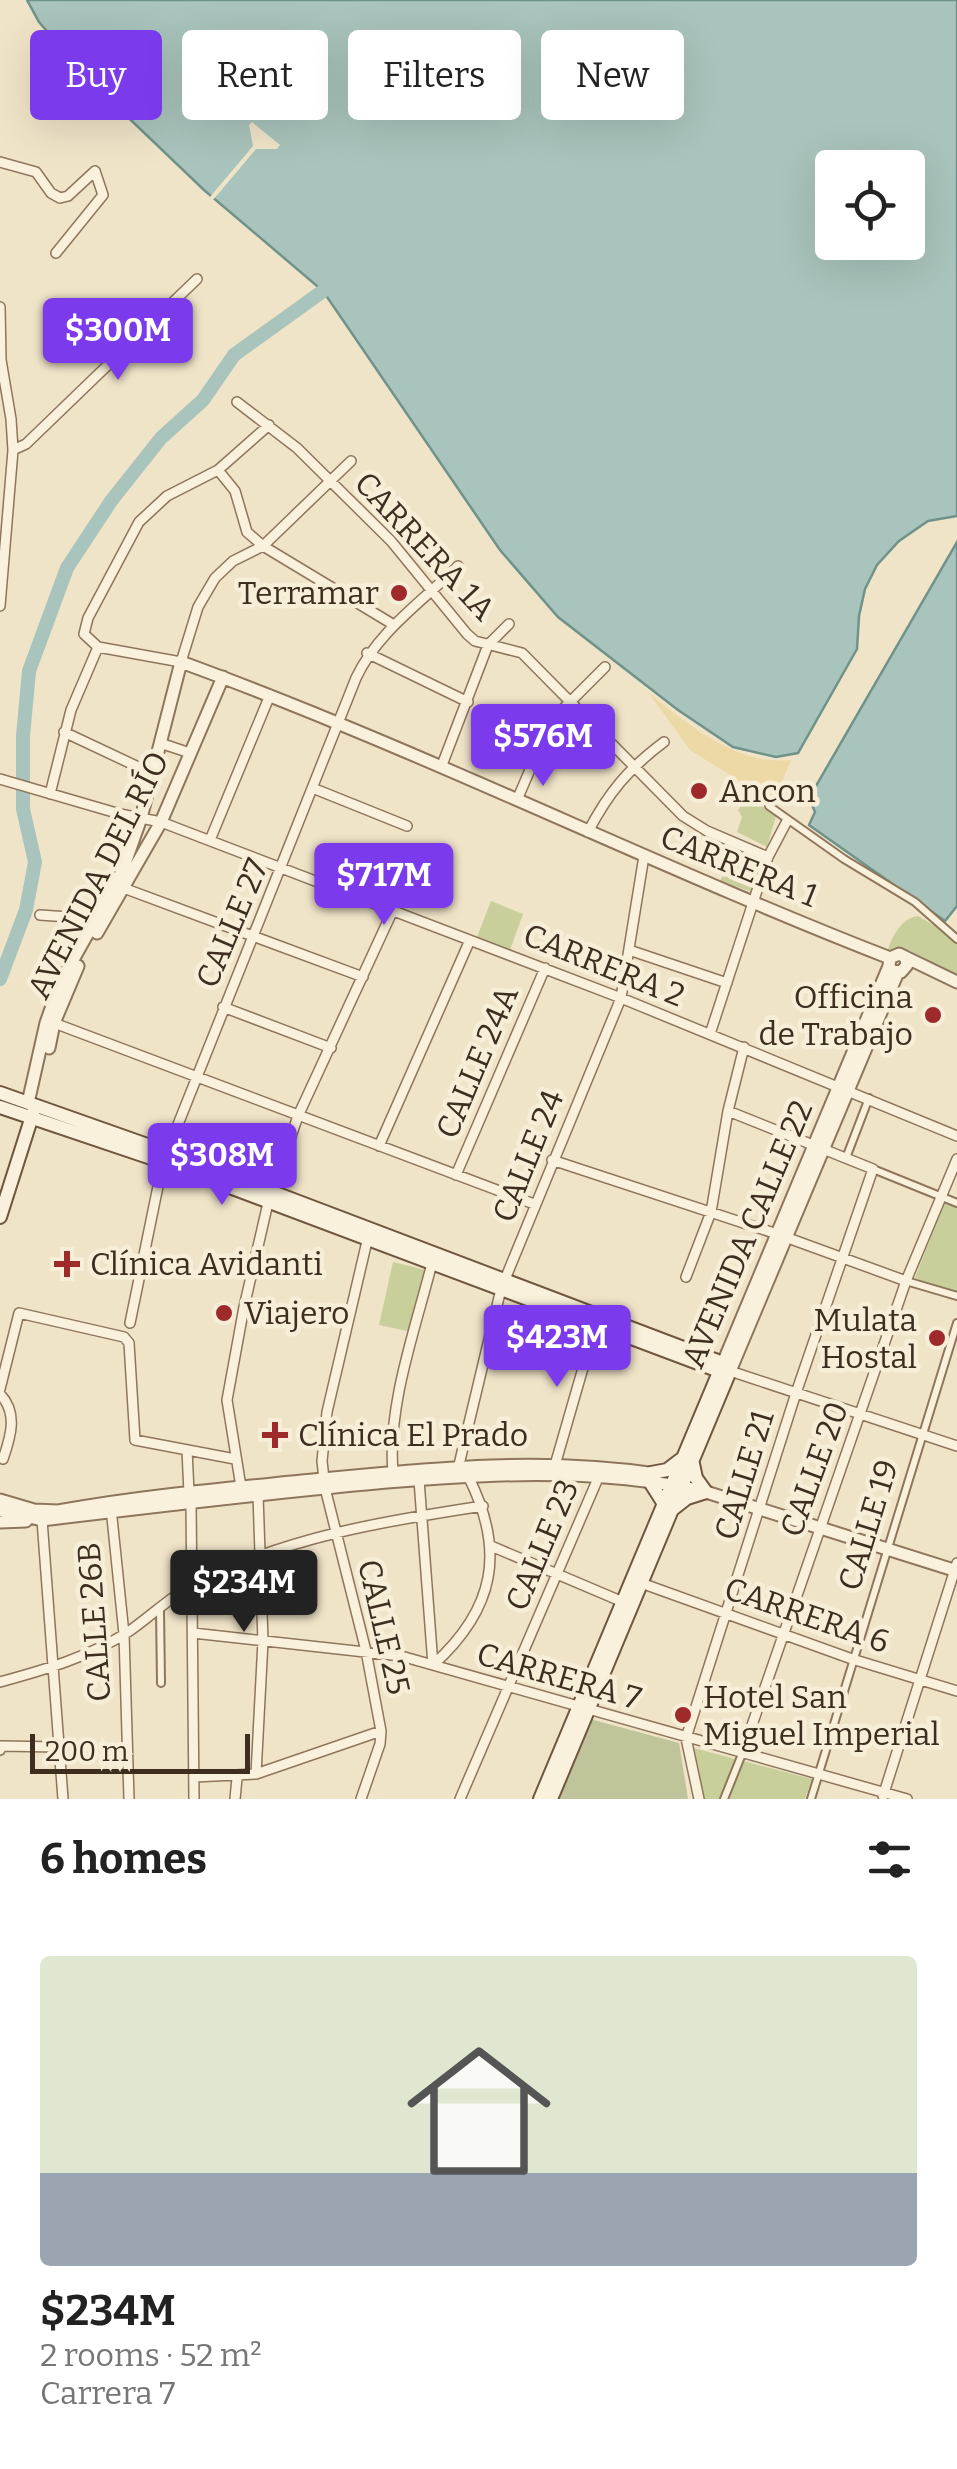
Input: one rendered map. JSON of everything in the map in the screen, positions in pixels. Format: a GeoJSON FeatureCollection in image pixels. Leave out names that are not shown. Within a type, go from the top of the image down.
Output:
{"type":"FeatureCollection","features":[{"type":"Feature","properties":{"kind":"main road"},"geometry":{"type":"LineString","coordinates":[[4,1101],[165,1157],[724,1368]]}},
{"type":"Feature","properties":{"kind":"main road","name":"AVENIDA DEL RÍO"},"geometry":{"type":"LineString","coordinates":[[0,1196],[30,1111]]}},
{"type":"Feature","properties":{"kind":"main road","name":"AVENIDA DEL RÍO"},"geometry":{"type":"LineString","coordinates":[[0,1217],[30,1111]]}},
{"type":"Feature","properties":{"kind":"main road"},"geometry":{"type":"LineString","coordinates":[[368,1234],[432,1262],[503,1284]]}},
{"type":"Feature","properties":{"kind":"main road","name":"AVENIDA CALLE 22"},"geometry":{"type":"LineString","coordinates":[[540,1799],[641,1583],[724,1368]]}},
{"type":"Feature","properties":{"kind":"main road"},"geometry":{"type":"LineString","coordinates":[[688,1458],[706,1492],[668,1507],[651,1477],[688,1458]]}},
{"type":"Feature","properties":{"kind":"main road","name":"AVENIDA CALLE 22"},"geometry":{"type":"LineString","coordinates":[[550,1799],[623,1602],[668,1507]]}},
{"type":"Feature","properties":{"kind":"street"},"geometry":{"type":"LineString","coordinates":[[0,162],[36,172],[60,198],[68,196],[94,170],[99,177],[104,195],[56,253]]}},
{"type":"Feature","properties":{"kind":"street"},"geometry":{"type":"LineString","coordinates":[[12,450],[26,444],[197,278]]}},
{"type":"Feature","properties":{"kind":"street"},"geometry":{"type":"LineString","coordinates":[[0,307],[1,360],[12,450],[0,606]]}},
{"type":"Feature","properties":{"kind":"street","name":"CARRERA 1A"},"geometry":{"type":"LineString","coordinates":[[237,402],[269,424],[331,480],[391,541],[466,634],[488,645],[522,653],[695,825],[768,857]]}},
{"type":"Feature","properties":{"kind":"street"},"geometry":{"type":"LineString","coordinates":[[269,424],[218,470],[167,496],[132,533],[84,630],[86,638],[98,647],[181,662],[198,607],[215,578],[234,561],[263,546],[350,461]]}},
{"type":"Feature","properties":{"kind":"street"},"geometry":{"type":"LineString","coordinates":[[218,470],[236,492],[247,532],[263,546],[394,625]]}},
{"type":"Feature","properties":{"kind":"street","name":"CALLE 27"},"geometry":{"type":"LineString","coordinates":[[165,1157],[368,654],[458,566]]}},
{"type":"Feature","properties":{"kind":"street"},"geometry":{"type":"LineString","coordinates":[[442,766],[488,645],[509,624]]}},
{"type":"Feature","properties":{"kind":"street"},"geometry":{"type":"LineString","coordinates":[[50,794],[64,732],[98,647]]}},
{"type":"Feature","properties":{"kind":"street"},"geometry":{"type":"LineString","coordinates":[[368,654],[468,702]]}},
{"type":"Feature","properties":{"kind":"street","name":"CARRERA 1"},"geometry":{"type":"LineString","coordinates":[[181,662],[340,722],[753,901],[892,966],[899,954],[957,982]]}},
{"type":"Feature","properties":{"kind":"street","name":"AVENIDA DEL RÍO"},"geometry":{"type":"LineString","coordinates":[[30,1111],[68,986],[120,886],[181,662]]}},
{"type":"Feature","properties":{"kind":"street"},"geometry":{"type":"LineString","coordinates":[[517,800],[544,737],[568,702],[605,667]]}},
{"type":"Feature","properties":{"kind":"street","name":"AVENIDA DEL RÍO"},"geometry":{"type":"LineString","coordinates":[[30,1111],[46,1024],[60,983],[161,822],[223,677]]}},
{"type":"Feature","properties":{"kind":"street"},"geometry":{"type":"LineString","coordinates":[[210,840],[270,695]]}},
{"type":"Feature","properties":{"kind":"street"},"geometry":{"type":"LineString","coordinates":[[64,732],[152,773]]}},
{"type":"Feature","properties":{"kind":"street"},"geometry":{"type":"LineString","coordinates":[[588,832],[607,796],[632,766],[664,742]]}},
{"type":"Feature","properties":{"kind":"street"},"geometry":{"type":"LineString","coordinates":[[160,743],[190,753]]}},
{"type":"Feature","properties":{"kind":"street","name":"CARRERA 2"},"geometry":{"type":"LineString","coordinates":[[0,779],[161,822],[210,840],[844,1086],[957,1136]]}},
{"type":"Feature","properties":{"kind":"street"},"geometry":{"type":"LineString","coordinates":[[315,789],[407,826]]}},
{"type":"Feature","properties":{"kind":"street"},"geometry":{"type":"LineString","coordinates":[[769,806],[915,902],[957,939]]}},
{"type":"Feature","properties":{"kind":"street"},"geometry":{"type":"LineString","coordinates":[[710,1034],[768,857],[787,821]]}},
{"type":"Feature","properties":{"kind":"street","name":"CALLE 24"},"geometry":{"type":"LineString","coordinates":[[461,1473],[503,1284],[621,998],[644,856]]}},
{"type":"Feature","properties":{"kind":"street"},"geometry":{"type":"LineString","coordinates":[[120,886],[362,978]]}},
{"type":"Feature","properties":{"kind":"street"},"geometry":{"type":"LineString","coordinates":[[241,1487],[227,1400],[270,1198],[298,1116],[392,910]]}},
{"type":"Feature","properties":{"kind":"street"},"geometry":{"type":"LineString","coordinates":[[40,915],[97,919]]}},
{"type":"Feature","properties":{"kind":"street"},"geometry":{"type":"LineString","coordinates":[[379,1146],[470,940]]}},
{"type":"Feature","properties":{"kind":"street"},"geometry":{"type":"LineString","coordinates":[[628,950],[727,983]]}},
{"type":"Feature","properties":{"kind":"street","name":"AVENIDA CALLE 22"},"geometry":{"type":"LineString","coordinates":[[724,1368],[892,966]]}},
{"type":"Feature","properties":{"kind":"street","name":"CALLE 24A"},"geometry":{"type":"LineString","coordinates":[[456,1175],[544,968]]}},
{"type":"Feature","properties":{"kind":"street"},"geometry":{"type":"LineString","coordinates":[[223,1008],[331,1048]]}},
{"type":"Feature","properties":{"kind":"street"},"geometry":{"type":"LineString","coordinates":[[54,1024],[534,1204]]}},
{"type":"Feature","properties":{"kind":"street"},"geometry":{"type":"LineString","coordinates":[[686,1276],[711,1212],[728,1111],[744,1048]]}},
{"type":"Feature","properties":{"kind":"street"},"geometry":{"type":"LineString","coordinates":[[846,1158],[870,1097]]}},
{"type":"Feature","properties":{"kind":"street"},"geometry":{"type":"LineString","coordinates":[[728,1111],[957,1202]]}},
{"type":"Feature","properties":{"kind":"street"},"geometry":{"type":"LineString","coordinates":[[130,1323],[165,1157]]}},
{"type":"Feature","properties":{"kind":"street","name":"CALLE 20"},"geometry":{"type":"LineString","coordinates":[[724,1799],[906,1281],[957,1159]]}},
{"type":"Feature","properties":{"kind":"street"},"geometry":{"type":"LineString","coordinates":[[552,1160],[957,1296]]}},
{"type":"Feature","properties":{"kind":"street","name":"CALLE 21"},"geometry":{"type":"LineString","coordinates":[[686,1738],[796,1393],[873,1168]]}},
{"type":"Feature","properties":{"kind":"street","name":"CALLE 25"},"geometry":{"type":"LineString","coordinates":[[360,1799],[381,1731],[366,1651],[324,1483],[323,1443],[368,1234]]}},
{"type":"Feature","properties":{"kind":"street"},"geometry":{"type":"LineString","coordinates":[[393,1472],[395,1414],[432,1262]]}},
{"type":"Feature","properties":{"kind":"street"},"geometry":{"type":"LineString","coordinates":[[3,1460],[12,1420],[0,1391],[19,1312],[128,1340],[135,1440],[236,1459]]}},
{"type":"Feature","properties":{"kind":"street","name":"CALLE 23"},"geometry":{"type":"LineString","coordinates":[[554,1469],[597,1320]]}},
{"type":"Feature","properties":{"kind":"street","name":"CALLE 19"},"geometry":{"type":"LineString","coordinates":[[810,1799],[957,1324]]}},
{"type":"Feature","properties":{"kind":"street"},"geometry":{"type":"LineString","coordinates":[[724,1368],[957,1446]]}},
{"type":"Feature","properties":{"kind":"street"},"geometry":{"type":"LineString","coordinates":[[187,1450],[194,1799]]}},
{"type":"Feature","properties":{"kind":"street"},"geometry":{"type":"LineString","coordinates":[[554,1469],[599,1476],[651,1477]]}},
{"type":"Feature","properties":{"kind":"street"},"geometry":{"type":"LineString","coordinates":[[0,1500],[34,1510],[58,1510],[258,1494],[393,1472],[554,1469],[678,1482],[956,1568],[883,1796]]}},
{"type":"Feature","properties":{"kind":"street"},"geometry":{"type":"LineString","coordinates":[[190,1498],[241,1487],[419,1480],[461,1473]]}},
{"type":"Feature","properties":{"kind":"street"},"geometry":{"type":"LineString","coordinates":[[433,1666],[458,1642],[477,1613],[488,1580],[491,1546],[483,1506],[461,1473]]}},
{"type":"Feature","properties":{"kind":"street","name":"CALLE 23"},"geometry":{"type":"LineString","coordinates":[[460,1799],[599,1476]]}},
{"type":"Feature","properties":{"kind":"street"},"geometry":{"type":"LineString","coordinates":[[419,1480],[433,1666]]}},
{"type":"Feature","properties":{"kind":"street"},"geometry":{"type":"LineString","coordinates":[[256,1774],[263,1641],[258,1494]]}},
{"type":"Feature","properties":{"kind":"street"},"geometry":{"type":"LineString","coordinates":[[0,1522],[42,1520],[110,1506]]}},
{"type":"Feature","properties":{"kind":"street","name":"CALLE 26B"},"geometry":{"type":"LineString","coordinates":[[110,1506],[124,1634],[129,1799]]}},
{"type":"Feature","properties":{"kind":"street"},"geometry":{"type":"LineString","coordinates":[[0,1682],[53,1668],[124,1634],[192,1584],[262,1554],[336,1530],[483,1506]]}},
{"type":"Feature","properties":{"kind":"street"},"geometry":{"type":"LineString","coordinates":[[0,1510],[42,1520]]}},
{"type":"Feature","properties":{"kind":"street"},"geometry":{"type":"LineString","coordinates":[[42,1520],[63,1799]]}},
{"type":"Feature","properties":{"kind":"street"},"geometry":{"type":"LineString","coordinates":[[491,1546],[623,1602]]}},
{"type":"Feature","properties":{"kind":"street","name":"CARRERA 6"},"geometry":{"type":"LineString","coordinates":[[641,1583],[957,1691]]}},
{"type":"Feature","properties":{"kind":"street"},"geometry":{"type":"LineString","coordinates":[[160,1609],[161,1683]]}},
{"type":"Feature","properties":{"kind":"street","name":"CARRERA 7"},"geometry":{"type":"LineString","coordinates":[[192,1633],[366,1651],[433,1666],[883,1796],[906,1799]]}},
{"type":"Feature","properties":{"kind":"street"},"geometry":{"type":"LineString","coordinates":[[194,1778],[256,1774],[381,1731]]}},
{"type":"Feature","properties":{"kind":"street"},"geometry":{"type":"LineString","coordinates":[[686,1738],[699,1799]]}},
{"type":"Feature","properties":{"kind":"street"},"geometry":{"type":"LineString","coordinates":[[0,1748],[59,1747]]}},
{"type":"Feature","properties":{"kind":"street"},"geometry":{"type":"LineString","coordinates":[[235,1799],[237,1778]]}},
{"type":"Feature","properties":{"kind":"green space"},"geometry":{"type":"Polygon","coordinates":[[[748,796],[776,816],[767,847],[737,832],[742,817],[738,810],[748,796]]]}},
{"type":"Feature","properties":{"kind":"green space"},"geometry":{"type":"Polygon","coordinates":[[[737,849],[759,860],[752,892],[720,881],[737,849]]]}},
{"type":"Feature","properties":{"kind":"green space"},"geometry":{"type":"Polygon","coordinates":[[[491,901],[523,914],[510,950],[477,937],[491,901]]]}},
{"type":"Feature","properties":{"kind":"green space"},"geometry":{"type":"Polygon","coordinates":[[[918,916],[957,939],[957,975],[909,950],[887,952],[902,924],[918,916]]]}},
{"type":"Feature","properties":{"kind":"green space"},"geometry":{"type":"Polygon","coordinates":[[[944,1203],[957,1208],[957,1293],[915,1278],[944,1203]]]}},
{"type":"Feature","properties":{"kind":"green space"},"geometry":{"type":"Polygon","coordinates":[[[393,1262],[426,1270],[412,1332],[379,1325],[393,1262]]]}},
{"type":"Feature","properties":{"kind":"green space"},"geometry":{"type":"Polygon","coordinates":[[[590,1719],[679,1743],[688,1799],[557,1799],[590,1719]]]}},
{"type":"Feature","properties":{"kind":"green space"},"geometry":{"type":"Polygon","coordinates":[[[694,1748],[812,1779],[805,1799],[701,1799],[694,1748]]]}},
{"type":"Feature","properties":{"kind":"sand"},"geometry":{"type":"Polygon","coordinates":[[[648,692],[696,729],[732,750],[771,760],[791,760],[778,790],[776,808],[690,750],[648,692]]]}},
{"type":"Feature","properties":{"kind":"water"},"geometry":{"type":"Polygon","coordinates":[[[27,0],[957,0],[957,516],[928,521],[899,541],[877,565],[865,589],[857,649],[798,753],[776,757],[733,747],[678,710],[558,617],[500,550],[323,291],[204,190],[131,120],[162,120],[162,30],[46,30],[27,0]]]}},
{"type":"Feature","properties":{"kind":"water"},"geometry":{"type":"Polygon","coordinates":[[[957,542],[957,906],[945,921],[809,825],[815,812],[809,798],[957,542]]]}},
{"type":"Feature","properties":{"kind":"pier"},"geometry":{"type":"Polygon","coordinates":[[[252,122],[280,145],[277,149],[256,149],[213,200],[210,197],[253,146],[249,125],[252,122]]]}},
{"type":"Feature","properties":{"kind":"waterway"},"geometry":{"type":"LineString","coordinates":[[0,979],[26,910],[35,862],[23,809],[23,736],[29,671],[67,568],[111,501],[161,438],[203,400],[234,355],[323,291]]}},
{"type":"Feature","properties":{"kind":"place","name":"Terramar"},"geometry":{"type":"Point","coordinates":[399,593]}},
{"type":"Feature","properties":{"kind":"place","name":"Ancon"},"geometry":{"type":"Point","coordinates":[699,791]}},
{"type":"Feature","properties":{"kind":"place","name":"Officina de Trabajo"},"geometry":{"type":"Point","coordinates":[933,1015]}},
{"type":"Feature","properties":{"kind":"place","name":"Clínica Avidanti"},"geometry":{"type":"Point","coordinates":[67,1264]}},
{"type":"Feature","properties":{"kind":"place","name":"Viajero"},"geometry":{"type":"Point","coordinates":[224,1313]}},
{"type":"Feature","properties":{"kind":"place","name":"Mulata Hostal"},"geometry":{"type":"Point","coordinates":[937,1338]}},
{"type":"Feature","properties":{"kind":"place","name":"Clínica El Prado"},"geometry":{"type":"Point","coordinates":[275,1435]}},
{"type":"Feature","properties":{"kind":"place","name":"Hotel San Miguel Imperial"},"geometry":{"type":"Point","coordinates":[683,1715]}}]}
